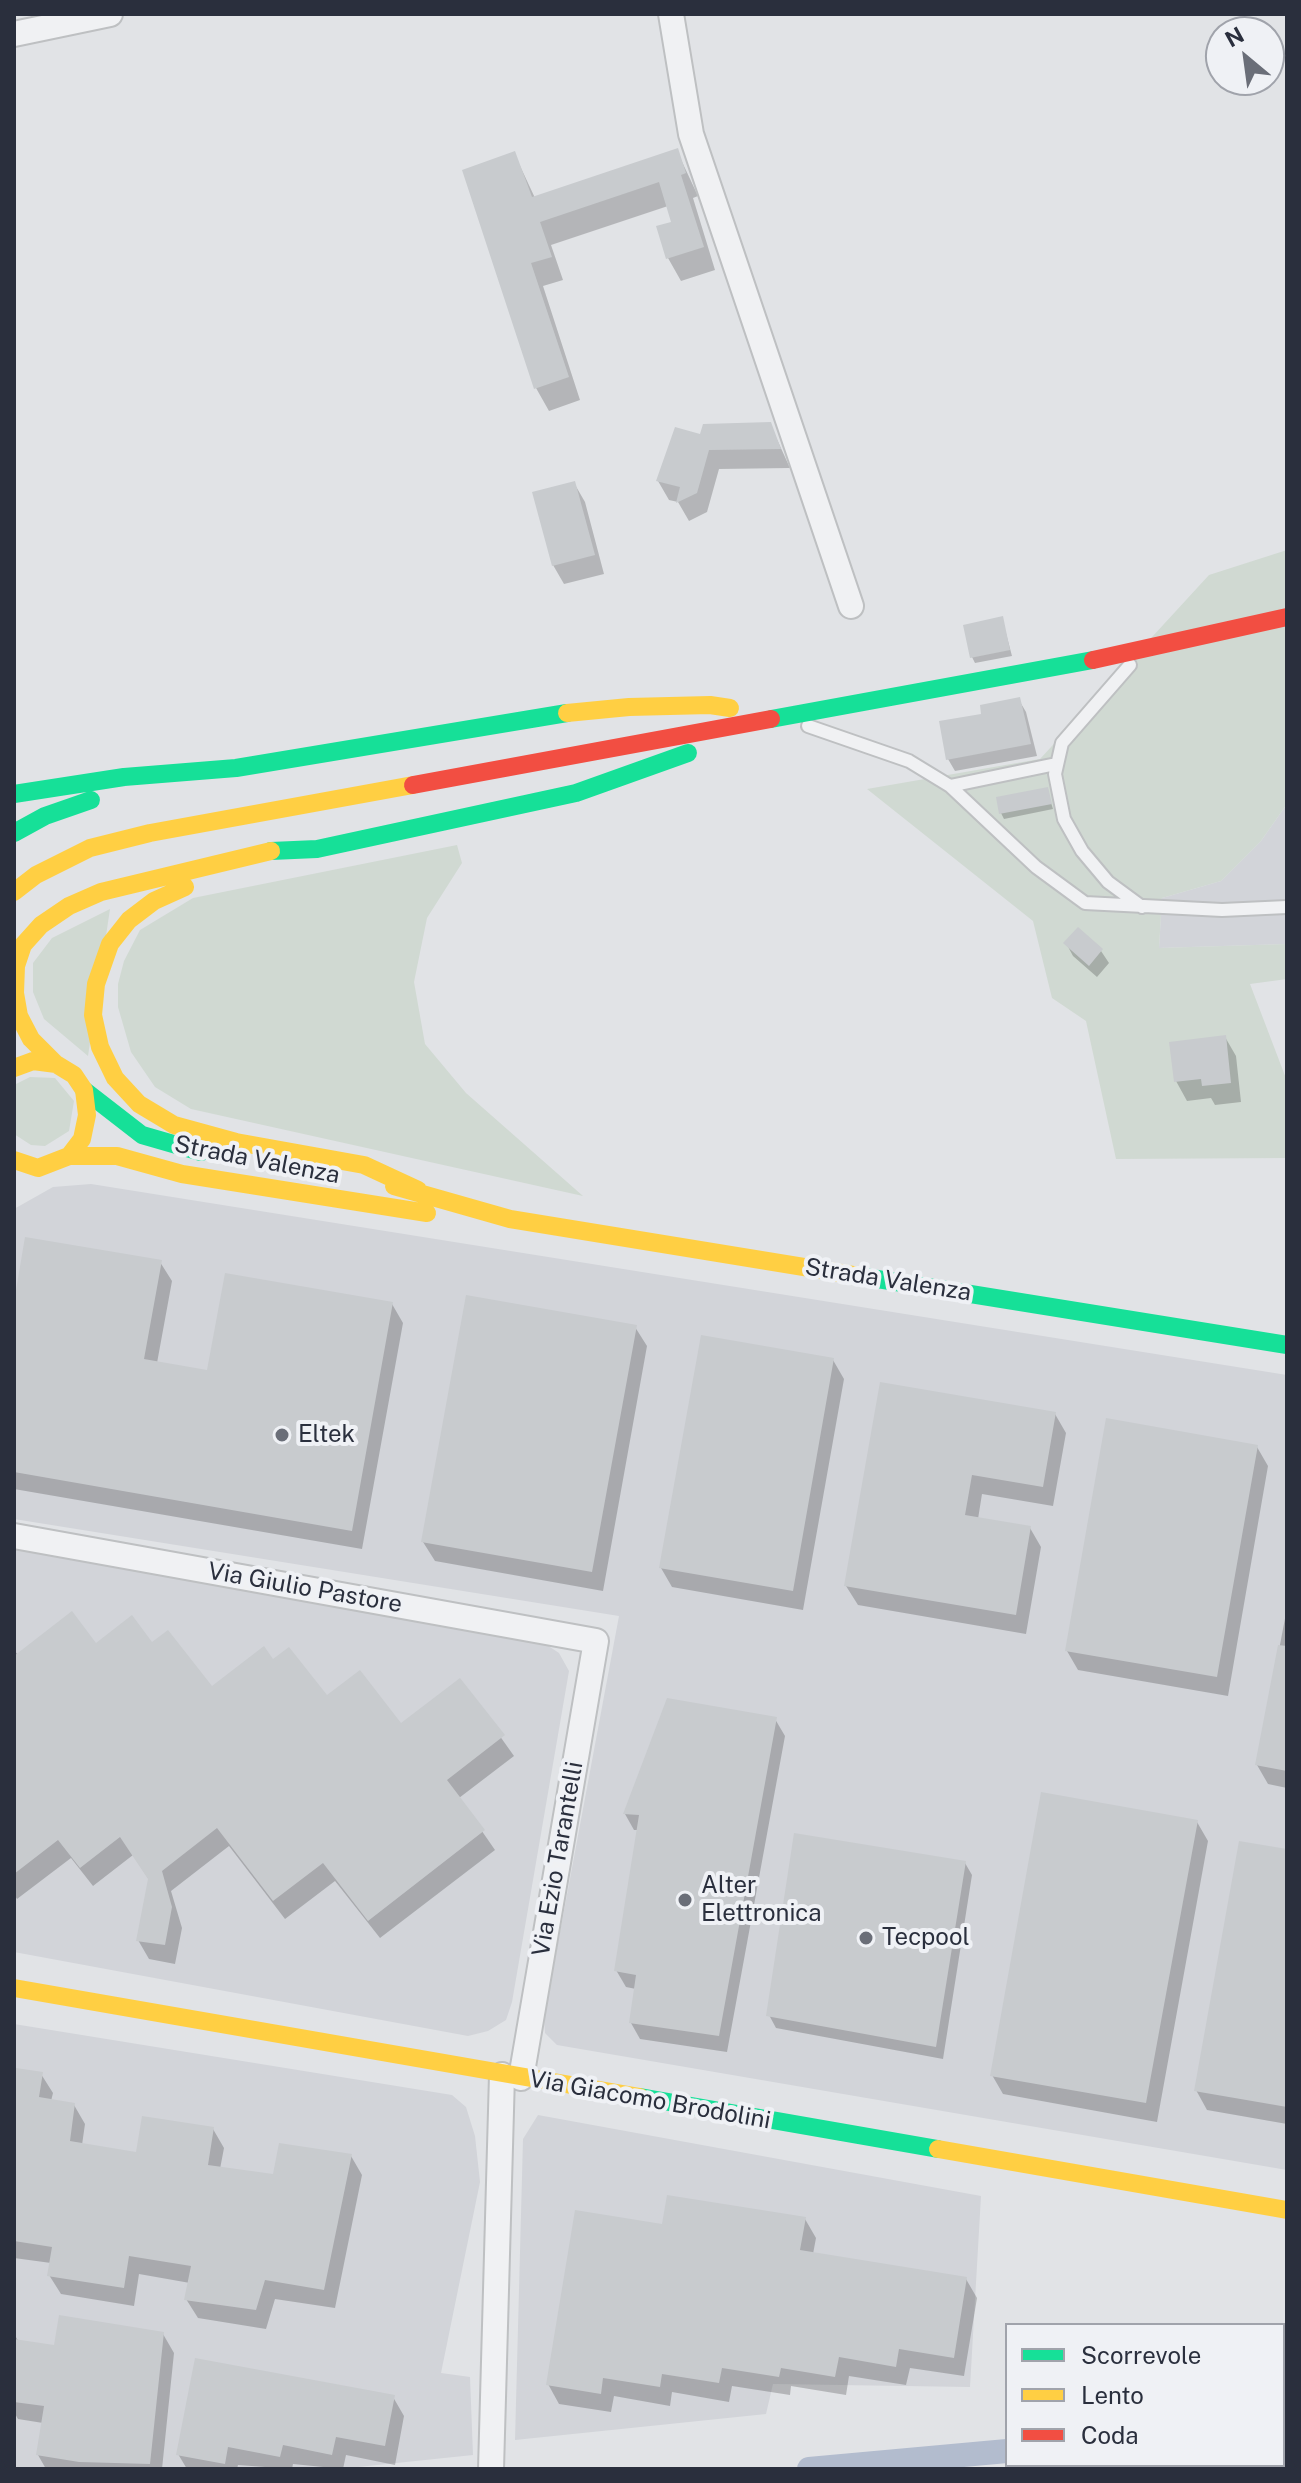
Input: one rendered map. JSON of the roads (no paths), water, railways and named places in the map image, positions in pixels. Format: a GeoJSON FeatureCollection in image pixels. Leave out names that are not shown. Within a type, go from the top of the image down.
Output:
{"type":"FeatureCollection","features":[{"type":"Feature","properties":{"kind":"main road"},"geometry":{"type":"LineString","coordinates":[[14,892],[36,875],[90,848],[150,833],[1145,650],[1282,616]]}},
{"type":"Feature","properties":{"kind":"main road"},"geometry":{"type":"LineString","coordinates":[[1145,650],[1255,643]]}},
{"type":"Feature","properties":{"kind":"main road"},"geometry":{"type":"LineString","coordinates":[[14,833],[45,816],[95,799],[236,768],[563,713],[710,705],[778,716]]}},
{"type":"Feature","properties":{"kind":"main road"},"geometry":{"type":"LineString","coordinates":[[418,1190],[364,1165],[236,1142],[174,1125],[139,1104],[115,1078],[100,1047],[93,1015],[96,984],[110,944],[129,920],[154,901],[186,886],[275,865],[317,849],[576,793],[674,759],[778,716]]}},
{"type":"Feature","properties":{"kind":"main road"},"geometry":{"type":"LineString","coordinates":[[14,794],[124,777],[236,768]]}},
{"type":"Feature","properties":{"kind":"main road","name":"Strada Valenza"},"geometry":{"type":"LineString","coordinates":[[317,849],[271,851],[101,892],[69,906],[41,925],[23,945],[16,966],[15,993],[19,1016],[31,1039],[56,1064],[74,1075],[84,1090],[142,1135],[185,1149],[418,1190],[489,1215]]}},
{"type":"Feature","properties":{"kind":"main road"},"geometry":{"type":"LineString","coordinates":[[14,1068],[33,1061],[56,1064]]}},
{"type":"Feature","properties":{"kind":"main road"},"geometry":{"type":"LineString","coordinates":[[14,1160],[38,1168],[69,1156],[82,1139],[87,1115],[84,1090]]}},
{"type":"Feature","properties":{"kind":"main road","name":"Strada Valenza"},"geometry":{"type":"LineString","coordinates":[[69,1156],[117,1156],[182,1174],[414,1212],[489,1215],[1287,1345]]}},
{"type":"Feature","properties":{"kind":"main road","name":"Via Giacomo Brodolini"},"geometry":{"type":"LineString","coordinates":[[14,1988],[1287,2210]]}},
{"type":"Feature","properties":{"kind":"street"},"geometry":{"type":"LineString","coordinates":[[14,34],[110,14]]}},
{"type":"Feature","properties":{"kind":"street"},"geometry":{"type":"LineString","coordinates":[[671,14],[691,134],[851,606]]}},
{"type":"Feature","properties":{"kind":"street"},"geometry":{"type":"LineString","coordinates":[[14,1181],[38,1168]]}},
{"type":"Feature","properties":{"kind":"street","name":"Via Giulio Pastore"},"geometry":{"type":"LineString","coordinates":[[14,1536],[596,1641]]}},
{"type":"Feature","properties":{"kind":"street","name":"Via Ezio Tarantelli"},"geometry":{"type":"LineString","coordinates":[[491,2465],[511,2076],[596,1641]]}},
{"type":"Feature","properties":{"kind":"lane"},"geometry":{"type":"LineString","coordinates":[[1142,907],[1108,882],[1082,851],[1064,819],[1056,764],[1062,743],[1086,712],[1145,650]]}},
{"type":"Feature","properties":{"kind":"lane"},"geometry":{"type":"LineString","coordinates":[[778,716],[909,761],[950,786],[1036,867],[1085,903],[1222,910],[1287,907]]}},
{"type":"Feature","properties":{"kind":"lane"},"geometry":{"type":"LineString","coordinates":[[950,786],[1056,764]]}},
{"type":"Feature","properties":{"kind":"waterway"},"geometry":{"type":"LineString","coordinates":[[809,2469],[1005,2451]]}},
{"type":"Feature","properties":{"kind":"waterway"},"geometry":{"type":"LineString","coordinates":[[1196,2469],[1215,2467]]}},
{"type":"Feature","properties":{"kind":"place","name":"Eltek"},"geometry":{"type":"Point","coordinates":[282,1435]}},
{"type":"Feature","properties":{"kind":"place","name":"Alter Elettronica"},"geometry":{"type":"Point","coordinates":[685,1900]}},
{"type":"Feature","properties":{"kind":"place","name":"Tecpool"},"geometry":{"type":"Point","coordinates":[866,1938]}}]}
